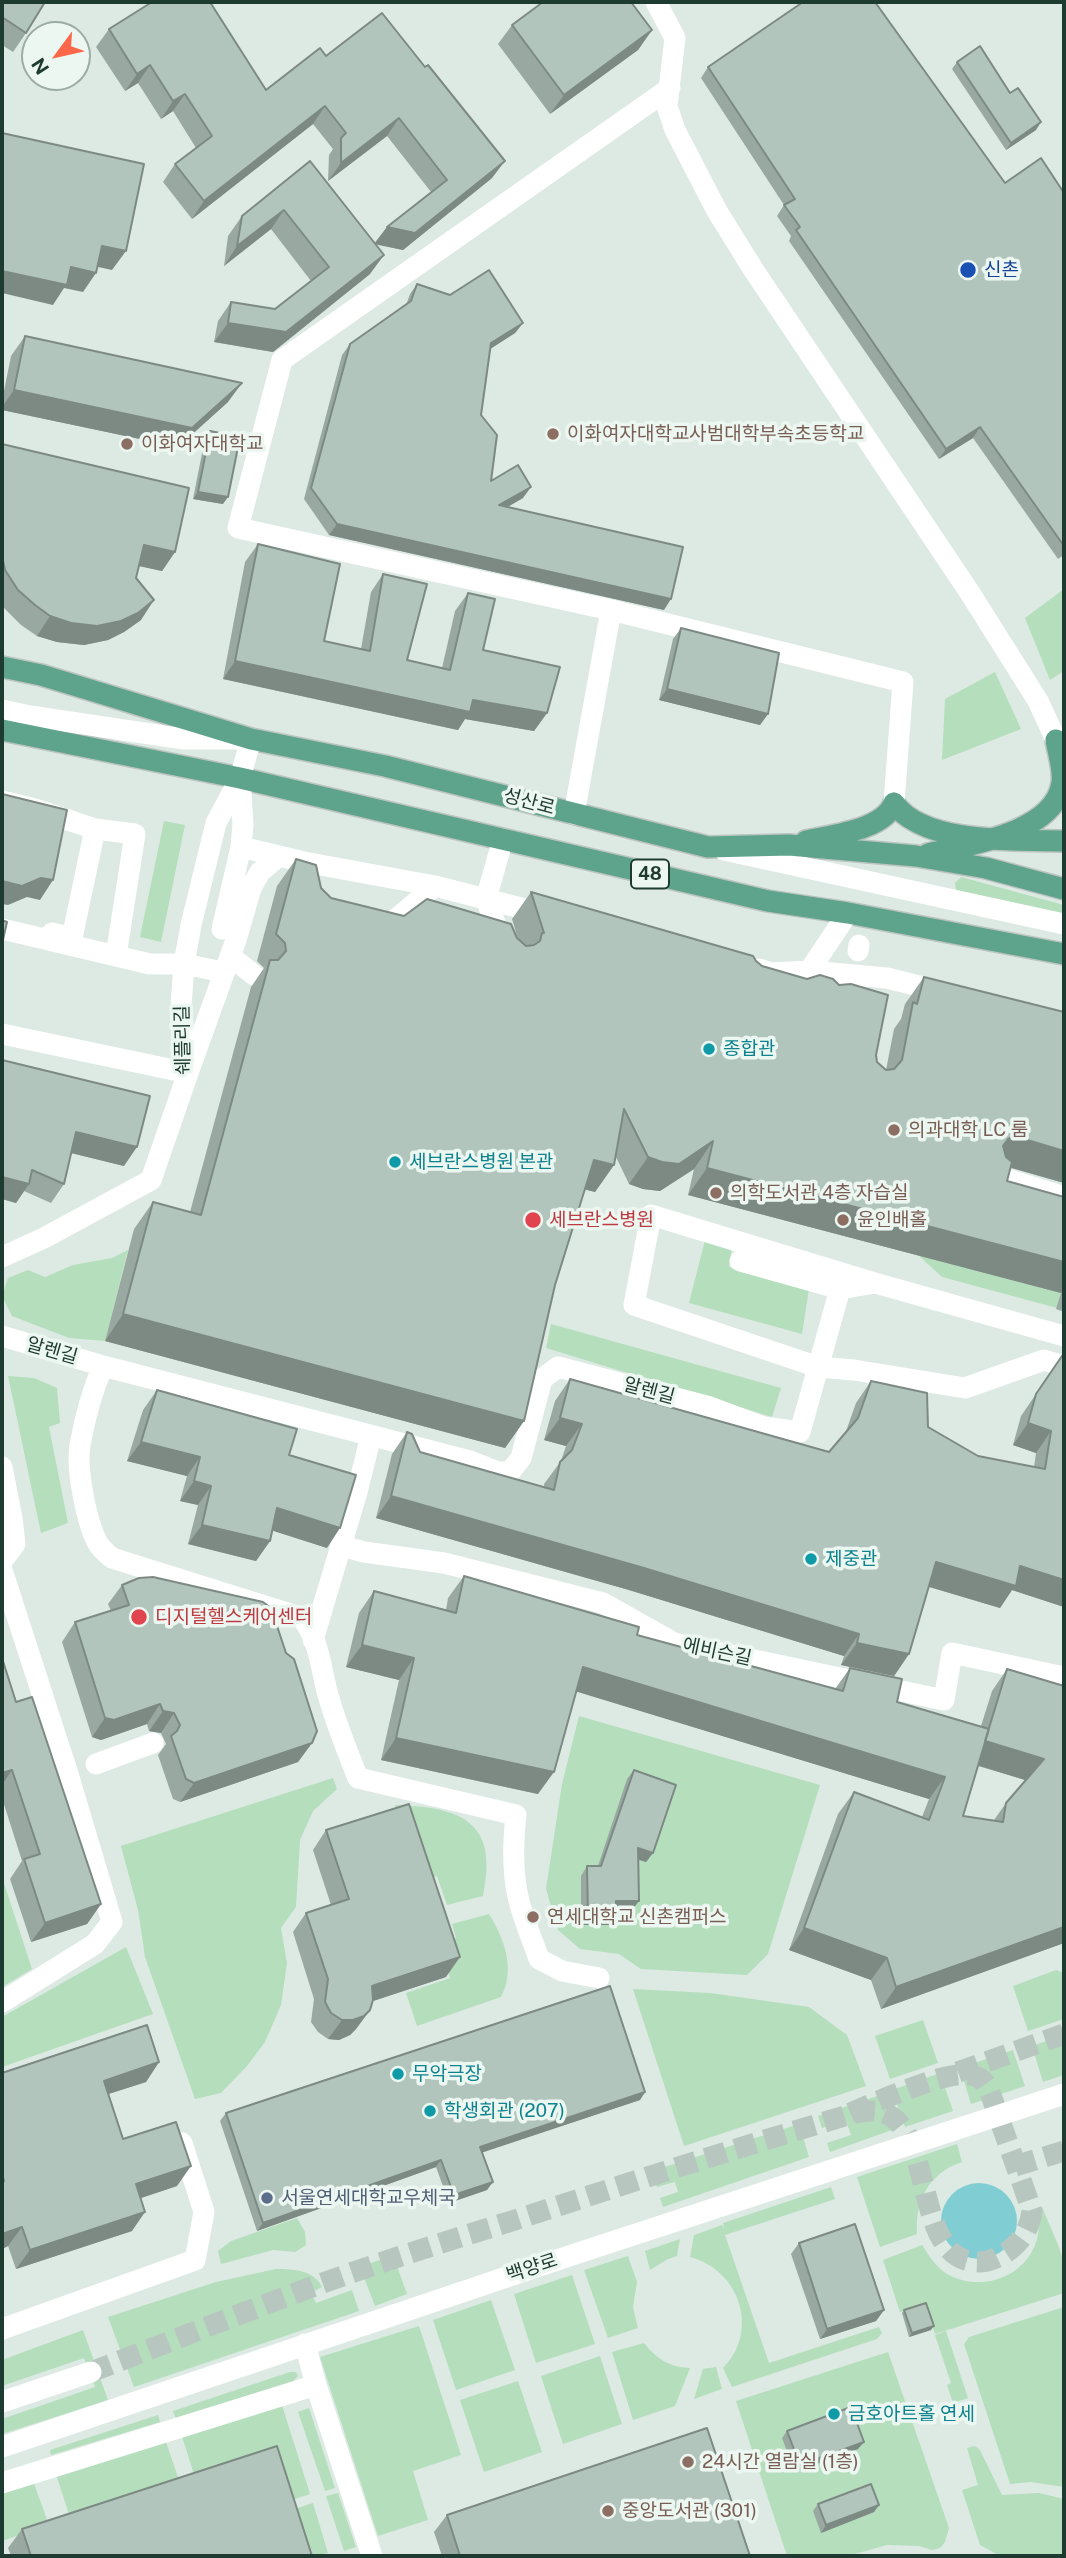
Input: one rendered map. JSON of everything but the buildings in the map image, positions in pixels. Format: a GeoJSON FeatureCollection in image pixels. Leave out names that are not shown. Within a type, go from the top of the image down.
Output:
{"type":"FeatureCollection","features":[{"type":"Feature","properties":{"kind":"main road","name":"성산로"},"geometry":{"type":"LineString","coordinates":[[2,667],[41,674],[251,739],[384,766],[708,847],[789,845],[916,856],[986,868],[1064,889]]}},
{"type":"Feature","properties":{"kind":"main road","name":"48"},"geometry":{"type":"LineString","coordinates":[[2,730],[240,778],[768,901],[848,913],[1064,954]]}},
{"type":"Feature","properties":{"kind":"main road"},"geometry":{"type":"LineString","coordinates":[[916,856],[991,840],[1036,820],[1053,806],[1063,780],[1060,747]]}},
{"type":"Feature","properties":{"kind":"main road"},"geometry":{"type":"LineString","coordinates":[[789,845],[876,823],[891,811],[894,803],[908,820],[923,826],[991,840],[1064,841]]}},
{"type":"Feature","properties":{"kind":"street"},"geometry":{"type":"LineString","coordinates":[[656,2],[675,38],[667,106],[675,130],[717,211],[970,593],[1038,701],[1060,747]]}},
{"type":"Feature","properties":{"kind":"street"},"geometry":{"type":"LineString","coordinates":[[670,88],[282,360],[238,528],[611,610],[903,682],[894,803]]}},
{"type":"Feature","properties":{"kind":"street"},"geometry":{"type":"LineString","coordinates":[[574,814],[611,610]]}},
{"type":"Feature","properties":{"kind":"street"},"geometry":{"type":"LineString","coordinates":[[2,710],[184,739],[251,739],[240,778],[242,847],[222,929]]}},
{"type":"Feature","properties":{"kind":"street","name":"쉐플리길"},"geometry":{"type":"LineString","coordinates":[[2,1257],[44,1238],[151,1180],[188,1073],[181,1007],[184,964],[191,925],[216,823],[240,778]]}},
{"type":"Feature","properties":{"kind":"street"},"geometry":{"type":"LineString","coordinates":[[2,801],[95,830],[135,834],[116,956]]}},
{"type":"Feature","properties":{"kind":"street"},"geometry":{"type":"LineString","coordinates":[[2,922],[72,938],[95,830]]}},
{"type":"Feature","properties":{"kind":"street"},"geometry":{"type":"LineString","coordinates":[[503,839],[486,899],[510,960]]}},
{"type":"Feature","properties":{"kind":"street"},"geometry":{"type":"LineString","coordinates":[[242,847],[304,862],[435,886],[565,923],[516,913]]}},
{"type":"Feature","properties":{"kind":"street"},"geometry":{"type":"LineString","coordinates":[[708,847],[1064,924]]}},
{"type":"Feature","properties":{"kind":"street"},"geometry":{"type":"LineString","coordinates":[[2,1034],[188,1073],[251,888],[260,872],[279,856]]}},
{"type":"Feature","properties":{"kind":"street"},"geometry":{"type":"LineString","coordinates":[[304,862],[310,887]]}},
{"type":"Feature","properties":{"kind":"street"},"geometry":{"type":"LineString","coordinates":[[363,925],[383,930],[435,886]]}},
{"type":"Feature","properties":{"kind":"street"},"geometry":{"type":"LineString","coordinates":[[809,971],[848,913]]}},
{"type":"Feature","properties":{"kind":"street"},"geometry":{"type":"LineString","coordinates":[[2,929],[150,964],[227,964],[254,975]]}},
{"type":"Feature","properties":{"kind":"street"},"geometry":{"type":"LineString","coordinates":[[809,971],[820,990]]}},
{"type":"Feature","properties":{"kind":"street"},"geometry":{"type":"LineString","coordinates":[[792,993],[743,972],[809,971],[887,988],[963,997]]}},
{"type":"Feature","properties":{"kind":"street"},"geometry":{"type":"LineString","coordinates":[[997,1176],[1064,1197]]}},
{"type":"Feature","properties":{"kind":"street"},"geometry":{"type":"LineString","coordinates":[[1064,1336],[875,1283],[651,1214],[634,1305],[818,1367],[854,1370],[965,1388],[1044,1360],[1064,1366]]}},
{"type":"Feature","properties":{"kind":"street"},"geometry":{"type":"LineString","coordinates":[[2,1244],[44,1238]]}},
{"type":"Feature","properties":{"kind":"street"},"geometry":{"type":"LineString","coordinates":[[740,1261],[840,1289],[875,1283]]}},
{"type":"Feature","properties":{"kind":"street"},"geometry":{"type":"LineString","coordinates":[[818,1367],[840,1289]]}},
{"type":"Feature","properties":{"kind":"street","name":"알렌길"},"geometry":{"type":"LineString","coordinates":[[2,1336],[103,1366],[470,1461],[498,1472],[510,1472],[521,1458],[542,1380],[558,1367],[710,1407],[764,1427],[800,1432],[818,1367]]}},
{"type":"Feature","properties":{"kind":"street"},"geometry":{"type":"LineString","coordinates":[[103,1366],[92,1391],[79,1448],[88,1510],[97,1541],[105,1552],[112,1558],[293,1613],[307,1623],[328,1694],[358,1778],[516,1815],[514,1852],[518,1899],[539,1959],[562,1971],[599,1978]]}},
{"type":"Feature","properties":{"kind":"street"},"geometry":{"type":"LineString","coordinates":[[313,1640],[342,1546],[371,1436]]}},
{"type":"Feature","properties":{"kind":"street"},"geometry":{"type":"LineString","coordinates":[[2,1468],[15,1544],[2,1561]]}},
{"type":"Feature","properties":{"kind":"street","name":"에비슨길"},"geometry":{"type":"LineString","coordinates":[[342,1546],[365,1552],[444,1563],[603,1603],[674,1643],[944,1700],[952,1653],[1064,1677]]}},
{"type":"Feature","properties":{"kind":"street"},"geometry":{"type":"LineString","coordinates":[[2,1570],[68,1774],[112,1922],[95,1944],[2,2002]]}},
{"type":"Feature","properties":{"kind":"street"},"geometry":{"type":"LineString","coordinates":[[96,1764],[153,1744]]}},
{"type":"Feature","properties":{"kind":"street","name":"백양로"},"geometry":{"type":"LineString","coordinates":[[2,2446],[1064,2094]]}},
{"type":"Feature","properties":{"kind":"street"},"geometry":{"type":"LineString","coordinates":[[2,2329],[195,2260],[204,2212],[180,2137]]}},
{"type":"Feature","properties":{"kind":"street"},"geometry":{"type":"LineString","coordinates":[[305,2344],[371,2554]]}},
{"type":"Feature","properties":{"kind":"street"},"geometry":{"type":"LineString","coordinates":[[2,2402],[91,2372]]}},
{"type":"Feature","properties":{"kind":"street"},"geometry":{"type":"LineString","coordinates":[[2,2483],[316,2385]]}},
{"type":"Feature","properties":{"kind":"green space"},"geometry":{"type":"Polygon","coordinates":[[[1064,589],[1064,671],[1050,680],[1025,618],[1064,589]]]}},
{"type":"Feature","properties":{"kind":"green space"},"geometry":{"type":"Polygon","coordinates":[[[995,672],[1021,729],[942,760],[945,699],[995,672]]]}},
{"type":"Feature","properties":{"kind":"green space"},"geometry":{"type":"Polygon","coordinates":[[[164,821],[185,825],[161,942],[140,937],[164,821]]]}},
{"type":"Feature","properties":{"kind":"green space"},"geometry":{"type":"Polygon","coordinates":[[[961,877],[1064,905],[1064,920],[956,890],[955,883],[961,877]]]}},
{"type":"Feature","properties":{"kind":"green space"},"geometry":{"type":"Polygon","coordinates":[[[706,1236],[732,1246],[729,1267],[809,1289],[802,1334],[689,1303],[706,1236]]]}},
{"type":"Feature","properties":{"kind":"green space"},"geometry":{"type":"Polygon","coordinates":[[[128,1250],[105,1341],[69,1338],[12,1316],[2,1296],[8,1278],[28,1270],[45,1277],[73,1265],[112,1258],[128,1250]]]}},
{"type":"Feature","properties":{"kind":"green space"},"geometry":{"type":"Polygon","coordinates":[[[917,1254],[1061,1293],[1057,1308],[942,1277],[917,1254]]]}},
{"type":"Feature","properties":{"kind":"green space"},"geometry":{"type":"Polygon","coordinates":[[[551,1324],[781,1388],[772,1417],[546,1348],[551,1324]]]}},
{"type":"Feature","properties":{"kind":"green space"},"geometry":{"type":"Polygon","coordinates":[[[8,1376],[34,1378],[57,1388],[60,1423],[49,1427],[68,1523],[41,1533],[8,1376]]]}},
{"type":"Feature","properties":{"kind":"green space"},"geometry":{"type":"Polygon","coordinates":[[[579,1716],[820,1785],[768,1954],[747,1975],[641,1969],[619,1954],[580,1949],[558,1930],[546,1889],[562,1784],[579,1716]]]}},
{"type":"Feature","properties":{"kind":"green space"},"geometry":{"type":"Polygon","coordinates":[[[333,1778],[337,1789],[313,1811],[300,1840],[296,1907],[281,1928],[287,1963],[281,2005],[265,2042],[247,2066],[221,2093],[195,2099],[145,1957],[138,1910],[121,1846],[333,1778]]]}},
{"type":"Feature","properties":{"kind":"green space"},"geometry":{"type":"Polygon","coordinates":[[[395,1805],[439,1810],[470,1823],[480,1835],[485,1850],[487,1871],[483,1896],[447,1905],[437,1876],[419,1881],[395,1805]]]}},
{"type":"Feature","properties":{"kind":"green space"},"geometry":{"type":"Polygon","coordinates":[[[2,1877],[32,1969],[2,1987],[2,1877]]]}},
{"type":"Feature","properties":{"kind":"green space"},"geometry":{"type":"Polygon","coordinates":[[[489,1914],[503,1943],[508,1965],[508,1976],[501,1997],[417,2026],[406,1993],[450,1978],[441,1944],[456,1938],[452,1924],[489,1914]]]}},
{"type":"Feature","properties":{"kind":"green space"},"geometry":{"type":"Polygon","coordinates":[[[126,1947],[153,2014],[2,2067],[2,2017],[126,1947]]]}},
{"type":"Feature","properties":{"kind":"green space"},"geometry":{"type":"Polygon","coordinates":[[[1056,1970],[1064,1973],[1064,2019],[1028,2031],[1013,1986],[1056,1970]]]}},
{"type":"Feature","properties":{"kind":"green space"},"geometry":{"type":"Polygon","coordinates":[[[633,1989],[710,1993],[809,2007],[847,2035],[866,2086],[684,2146],[633,1989]]]}},
{"type":"Feature","properties":{"kind":"green space"},"geometry":{"type":"Polygon","coordinates":[[[923,2020],[938,2063],[890,2079],[875,2036],[923,2020]]]}},
{"type":"Feature","properties":{"kind":"green space"},"geometry":{"type":"Polygon","coordinates":[[[1064,2035],[1064,2075],[1043,2082],[1032,2046],[1064,2035]]]}},
{"type":"Feature","properties":{"kind":"green space"},"geometry":{"type":"Polygon","coordinates":[[[1013,2050],[1025,2086],[971,2104],[960,2068],[1013,2050]]]}},
{"type":"Feature","properties":{"kind":"green space"},"geometry":{"type":"Polygon","coordinates":[[[940,2073],[953,2111],[905,2127],[892,2090],[940,2073]]]}},
{"type":"Feature","properties":{"kind":"green space"},"geometry":{"type":"Polygon","coordinates":[[[880,2095],[892,2130],[830,2152],[827,2143],[851,2135],[846,2121],[822,2128],[818,2116],[880,2095]]]}},
{"type":"Feature","properties":{"kind":"green space"},"geometry":{"type":"Polygon","coordinates":[[[799,2124],[809,2157],[663,2207],[660,2198],[678,2192],[675,2182],[657,2187],[652,2171],[799,2124]]]}},
{"type":"Feature","properties":{"kind":"green space"},"geometry":{"type":"Polygon","coordinates":[[[957,2144],[962,2162],[941,2173],[926,2189],[919,2210],[917,2234],[880,2247],[857,2177],[957,2144]]]}},
{"type":"Feature","properties":{"kind":"green space"},"geometry":{"type":"Polygon","coordinates":[[[831,2187],[835,2199],[725,2235],[769,2363],[879,2327],[882,2333],[877,2339],[732,2387],[723,2368],[734,2353],[740,2337],[742,2320],[739,2304],[732,2288],[721,2275],[707,2264],[690,2257],[694,2235],[722,2225],[724,2229],[723,2223],[831,2187]]]}},
{"type":"Feature","properties":{"kind":"green space"},"geometry":{"type":"Polygon","coordinates":[[[1038,2207],[1042,2207],[1059,2247],[1064,2265],[1064,2293],[935,2334],[925,2305],[900,2312],[883,2260],[922,2245],[936,2265],[947,2274],[972,2282],[998,2279],[1010,2274],[1029,2257],[1038,2236],[1038,2207]]]}},
{"type":"Feature","properties":{"kind":"green space"},"geometry":{"type":"Polygon","coordinates":[[[297,2218],[305,2232],[306,2245],[295,2252],[273,2250],[221,2264],[218,2251],[231,2241],[297,2218]]]}},
{"type":"Feature","properties":{"kind":"green space"},"geometry":{"type":"Polygon","coordinates":[[[680,2239],[677,2256],[650,2270],[645,2251],[680,2239]]]}},
{"type":"Feature","properties":{"kind":"green space"},"geometry":{"type":"Polygon","coordinates":[[[393,2255],[407,2294],[375,2306],[360,2267],[393,2255]]]}},
{"type":"Feature","properties":{"kind":"green space"},"geometry":{"type":"Polygon","coordinates":[[[628,2256],[637,2282],[633,2307],[638,2328],[608,2338],[584,2270],[628,2256]]]}},
{"type":"Feature","properties":{"kind":"green space"},"geometry":{"type":"Polygon","coordinates":[[[276,2269],[296,2270],[314,2277],[322,2287],[311,2293],[316,2303],[352,2290],[359,2311],[134,2387],[108,2317],[216,2282],[276,2269]]]}},
{"type":"Feature","properties":{"kind":"green space"},"geometry":{"type":"Polygon","coordinates":[[[572,2275],[595,2344],[536,2363],[514,2294],[572,2275]]]}},
{"type":"Feature","properties":{"kind":"green space"},"geometry":{"type":"Polygon","coordinates":[[[491,2300],[515,2370],[456,2390],[433,2320],[491,2300]]]}},
{"type":"Feature","properties":{"kind":"green space"},"geometry":{"type":"Polygon","coordinates":[[[1064,2307],[1064,2487],[1031,2482],[1010,2484],[964,2344],[969,2337],[1064,2307]]]}},
{"type":"Feature","properties":{"kind":"green space"},"geometry":{"type":"Polygon","coordinates":[[[419,2326],[461,2455],[413,2471],[428,2520],[378,2536],[320,2357],[419,2326]]]}},
{"type":"Feature","properties":{"kind":"green space"},"geometry":{"type":"Polygon","coordinates":[[[83,2330],[108,2400],[2,2434],[2,2419],[95,2387],[84,2358],[2,2386],[2,2360],[83,2330]]]}},
{"type":"Feature","properties":{"kind":"green space"},"geometry":{"type":"Polygon","coordinates":[[[946,2331],[968,2398],[953,2403],[947,2385],[951,2383],[935,2335],[946,2331]]]}},
{"type":"Feature","properties":{"kind":"green space"},"geometry":{"type":"Polygon","coordinates":[[[644,2343],[664,2361],[690,2368],[675,2406],[633,2420],[612,2352],[644,2343]]]}},
{"type":"Feature","properties":{"kind":"green space"},"geometry":{"type":"Polygon","coordinates":[[[888,2352],[949,2528],[945,2542],[940,2548],[932,2550],[919,2546],[887,2545],[848,2556],[787,2556],[736,2401],[888,2352]]]}},
{"type":"Feature","properties":{"kind":"green space"},"geometry":{"type":"Polygon","coordinates":[[[600,2356],[622,2424],[563,2444],[541,2376],[600,2356]]]}},
{"type":"Feature","properties":{"kind":"green space"},"geometry":{"type":"Polygon","coordinates":[[[716,2367],[722,2389],[694,2399],[703,2369],[716,2367]]]}},
{"type":"Feature","properties":{"kind":"green space"},"geometry":{"type":"Polygon","coordinates":[[[296,2372],[298,2376],[291,2383],[177,2421],[173,2411],[296,2372]]]}},
{"type":"Feature","properties":{"kind":"green space"},"geometry":{"type":"Polygon","coordinates":[[[518,2381],[542,2452],[484,2472],[460,2400],[518,2381]]]}},
{"type":"Feature","properties":{"kind":"green space"},"geometry":{"type":"Polygon","coordinates":[[[281,2402],[310,2494],[280,2504],[196,2481],[181,2433],[281,2402]]]}},
{"type":"Feature","properties":{"kind":"green space"},"geometry":{"type":"Polygon","coordinates":[[[309,2408],[335,2488],[325,2491],[298,2412],[309,2408]]]}},
{"type":"Feature","properties":{"kind":"green space"},"geometry":{"type":"Polygon","coordinates":[[[158,2415],[160,2422],[51,2455],[50,2450],[158,2415]]]}},
{"type":"Feature","properties":{"kind":"green space"},"geometry":{"type":"Polygon","coordinates":[[[165,2439],[182,2489],[72,2524],[56,2474],[165,2439]]]}},
{"type":"Feature","properties":{"kind":"green space"},"geometry":{"type":"Polygon","coordinates":[[[975,2446],[980,2450],[1002,2495],[1039,2493],[1064,2499],[1064,2556],[1000,2556],[980,2545],[962,2490],[978,2485],[967,2448],[975,2446]]]}},
{"type":"Feature","properties":{"kind":"green space"},"geometry":{"type":"Polygon","coordinates":[[[33,2481],[49,2525],[2,2541],[2,2492],[33,2481]]]}},
{"type":"Feature","properties":{"kind":"green space"},"geometry":{"type":"Polygon","coordinates":[[[338,2493],[356,2547],[344,2551],[326,2496],[338,2493]]]}},
{"type":"Feature","properties":{"kind":"green space"},"geometry":{"type":"Polygon","coordinates":[[[313,2503],[328,2553],[295,2556],[282,2513],[313,2503]]]}},
{"type":"Feature","properties":{"kind":"water"},"geometry":{"type":"Polygon","coordinates":[[[979,2183],[993,2186],[1006,2194],[1014,2207],[1017,2221],[1014,2235],[1006,2248],[993,2256],[979,2259],[965,2256],[952,2248],[944,2235],[941,2221],[944,2207],[952,2194],[965,2186],[979,2183]]]}},
{"type":"Feature","properties":{"kind":"tunnel"},"geometry":{"type":"LineString","coordinates":[[958,2072],[1064,2034]]}},
{"type":"Feature","properties":{"kind":"tunnel"},"geometry":{"type":"LineString","coordinates":[[91,2372],[371,2266],[860,2112],[875,2111],[889,2115],[907,2136],[916,2156],[935,2224],[944,2243],[957,2256],[975,2262],[990,2260],[1011,2249],[1022,2237],[1032,2211],[990,2094],[985,2083],[979,2078],[971,2075],[944,2077],[841,2117]]}},
{"type":"Feature","properties":{"kind":"tunnel"},"geometry":{"type":"LineString","coordinates":[[1015,2166],[1064,2151]]}},
{"type":"Feature","properties":{"kind":"place","name":"신촌"},"geometry":{"type":"Point","coordinates":[968,270]}},
{"type":"Feature","properties":{"kind":"place","name":"이화여자대학교사범대학부속초등학교"},"geometry":{"type":"Point","coordinates":[553,434]}},
{"type":"Feature","properties":{"kind":"place","name":"이화여자대학교"},"geometry":{"type":"Point","coordinates":[127,444]}},
{"type":"Feature","properties":{"kind":"place","name":"종합관"},"geometry":{"type":"Point","coordinates":[709,1049]}},
{"type":"Feature","properties":{"kind":"place","name":"의과대학 LC 룸"},"geometry":{"type":"Point","coordinates":[894,1130]}},
{"type":"Feature","properties":{"kind":"place","name":"세브란스병원 본관"},"geometry":{"type":"Point","coordinates":[395,1162]}},
{"type":"Feature","properties":{"kind":"place","name":"의학도서관 4층 자습실"},"geometry":{"type":"Point","coordinates":[716,1193]}},
{"type":"Feature","properties":{"kind":"place","name":"세브란스병원"},"geometry":{"type":"Point","coordinates":[533,1220]}},
{"type":"Feature","properties":{"kind":"place","name":"윤인배홀"},"geometry":{"type":"Point","coordinates":[843,1220]}},
{"type":"Feature","properties":{"kind":"place","name":"제중관"},"geometry":{"type":"Point","coordinates":[811,1559]}},
{"type":"Feature","properties":{"kind":"place","name":"디지털헬스케어센터"},"geometry":{"type":"Point","coordinates":[139,1617]}},
{"type":"Feature","properties":{"kind":"place","name":"연세대학교 신촌캠퍼스"},"geometry":{"type":"Point","coordinates":[533,1917]}},
{"type":"Feature","properties":{"kind":"place","name":"무악극장"},"geometry":{"type":"Point","coordinates":[398,2074]}},
{"type":"Feature","properties":{"kind":"place","name":"학생회관 (207)"},"geometry":{"type":"Point","coordinates":[430,2111]}},
{"type":"Feature","properties":{"kind":"place","name":"서울연세대학교우체국"},"geometry":{"type":"Point","coordinates":[267,2198]}},
{"type":"Feature","properties":{"kind":"place","name":"금호아트홀 연세"},"geometry":{"type":"Point","coordinates":[834,2414]}},
{"type":"Feature","properties":{"kind":"place","name":"24시간 열람실 (1층)"},"geometry":{"type":"Point","coordinates":[688,2462]}},
{"type":"Feature","properties":{"kind":"place","name":"중앙도서관 (301)"},"geometry":{"type":"Point","coordinates":[608,2511]}}]}
